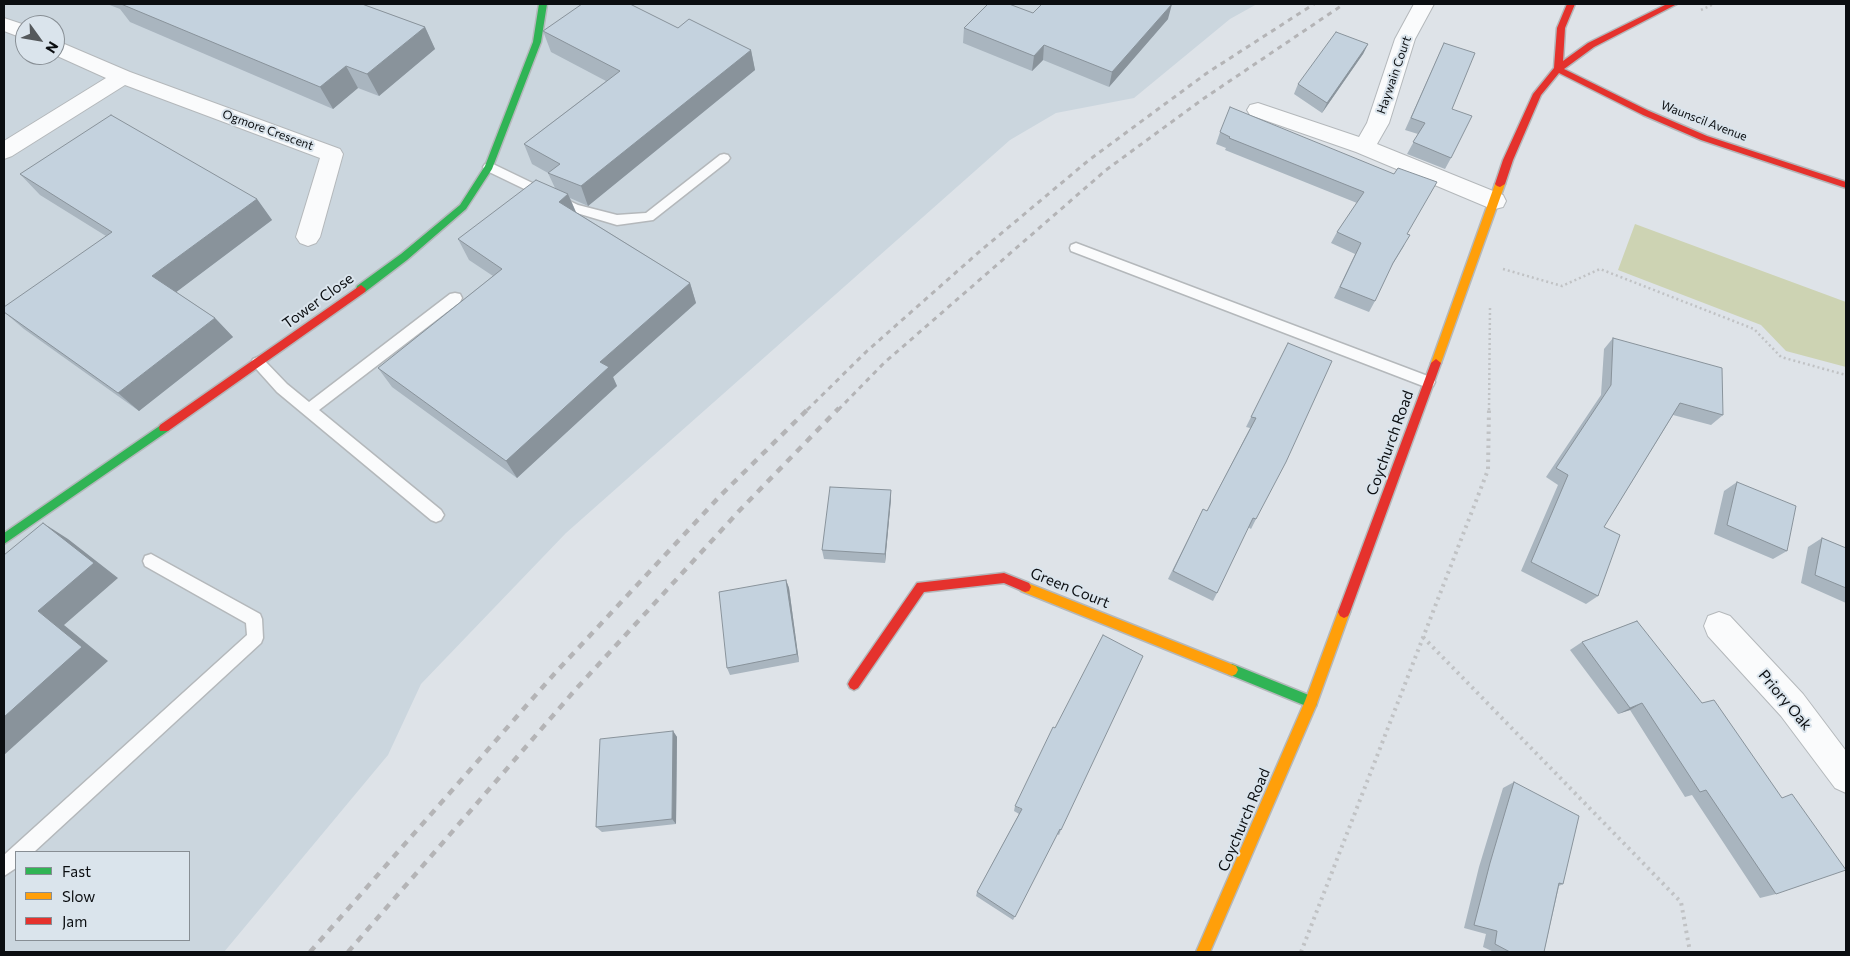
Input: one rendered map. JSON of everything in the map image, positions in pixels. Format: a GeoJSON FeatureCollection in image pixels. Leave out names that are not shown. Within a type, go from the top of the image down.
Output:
{"type":"FeatureCollection","features":[{"type":"Feature","properties":{"kind":"street","name":"Tower Close"},"geometry":{"type":"LineString","coordinates":[[4,539],[258,363],[404,257],[463,207],[488,167],[536,42],[543,4]]}},
{"type":"Feature","properties":{"kind":"street","name":"Haywain Court"},"geometry":{"type":"LineString","coordinates":[[1364,147],[1378,123],[1404,40],[1424,4]]}},
{"type":"Feature","properties":{"kind":"street"},"geometry":{"type":"LineString","coordinates":[[1558,69],[1561,28],[1571,4]]}},
{"type":"Feature","properties":{"kind":"street","name":"Coychurch Road"},"geometry":{"type":"LineString","coordinates":[[1203,952],[1311,702],[1474,258],[1508,160],[1537,94],[1558,69],[1591,45],[1664,5]]}},
{"type":"Feature","properties":{"kind":"street","name":"Ogmore Crescent"},"geometry":{"type":"LineString","coordinates":[[65,51],[123,77],[332,154],[308,237]]}},
{"type":"Feature","properties":{"kind":"street","name":"Waunscil Avenue"},"geometry":{"type":"LineString","coordinates":[[1558,69],[1646,114],[1704,138],[1846,184]]}},
{"type":"Feature","properties":{"kind":"street"},"geometry":{"type":"LineString","coordinates":[[4,151],[123,77]]}},
{"type":"Feature","properties":{"kind":"street"},"geometry":{"type":"LineString","coordinates":[[1258,110],[1364,147],[1495,200]]}},
{"type":"Feature","properties":{"kind":"street","name":"Green Court"},"geometry":{"type":"LineString","coordinates":[[854,684],[921,587],[1004,578],[1311,702]]}},
{"type":"Feature","properties":{"kind":"street","name":"Priory Oak"},"geometry":{"type":"LineString","coordinates":[[1719,626],[1792,705],[1846,777]]}},
{"type":"Feature","properties":{"kind":"lane"},"geometry":{"type":"LineString","coordinates":[[488,167],[574,208],[617,220],[649,217],[724,158]]}},
{"type":"Feature","properties":{"kind":"lane"},"geometry":{"type":"LineString","coordinates":[[1076,248],[1428,382]]}},
{"type":"Feature","properties":{"kind":"lane"},"geometry":{"type":"LineString","coordinates":[[309,410],[455,298]]}},
{"type":"Feature","properties":{"kind":"lane"},"geometry":{"type":"LineString","coordinates":[[258,363],[282,388],[436,515]]}},
{"type":"Feature","properties":{"kind":"lane"},"geometry":{"type":"LineString","coordinates":[[22,851],[255,638],[254,619],[151,561]]}},
{"type":"Feature","properties":{"kind":"lane"},"geometry":{"type":"LineString","coordinates":[[4,867],[15,857]]}},
{"type":"Feature","properties":{"kind":"path"},"geometry":{"type":"LineString","coordinates":[[1474,258],[1491,265],[1562,286],[1600,269],[1754,329],[1781,357],[1846,375]]}},
{"type":"Feature","properties":{"kind":"path"},"geometry":{"type":"LineString","coordinates":[[1301,952],[1488,470],[1490,304]]}},
{"type":"Feature","properties":{"kind":"path"},"geometry":{"type":"LineString","coordinates":[[1423,637],[1681,902],[1690,952]]}},
{"type":"Feature","properties":{"kind":"shaded area"},"geometry":{"type":"Polygon","coordinates":[[[4,4],[1257,4],[1230,19],[1134,98],[1056,113],[1010,140],[566,533],[421,684],[388,755],[224,952],[4,952],[4,4]]]}},
{"type":"Feature","properties":{"kind":"green space"},"geometry":{"type":"Polygon","coordinates":[[[1635,224],[1846,302],[1846,367],[1786,351],[1761,325],[1618,270],[1635,224]]]}},
{"type":"Feature","properties":{"kind":"building"},"geometry":{"type":"Polygon","coordinates":[[[121,4],[362,4],[425,27],[367,74],[346,66],[320,87],[121,4]]]}},
{"type":"Feature","properties":{"kind":"building"},"geometry":{"type":"Polygon","coordinates":[[[582,4],[630,4],[678,28],[689,19],[751,50],[581,186],[548,173],[560,164],[524,144],[620,71],[543,31],[582,4]]]}},
{"type":"Feature","properties":{"kind":"building"},"geometry":{"type":"Polygon","coordinates":[[[988,4],[1009,4],[1033,13],[1042,4],[1172,4],[1112,72],[1044,45],[1034,56],[964,28],[988,4]]]}},
{"type":"Feature","properties":{"kind":"building"},"geometry":{"type":"Polygon","coordinates":[[[1336,32],[1368,44],[1327,103],[1298,84],[1336,32]]]}},
{"type":"Feature","properties":{"kind":"building"},"geometry":{"type":"Polygon","coordinates":[[[1444,43],[1475,53],[1452,109],[1472,116],[1451,158],[1413,142],[1425,123],[1411,118],[1444,43]]]}},
{"type":"Feature","properties":{"kind":"building"},"geometry":{"type":"Polygon","coordinates":[[[1230,107],[1394,174],[1398,168],[1437,182],[1407,234],[1410,235],[1393,263],[1375,301],[1340,287],[1361,243],[1337,232],[1364,192],[1229,138],[1220,132],[1230,107]]]}},
{"type":"Feature","properties":{"kind":"building"},"geometry":{"type":"Polygon","coordinates":[[[111,115],[257,199],[152,276],[215,318],[118,393],[4,312],[4,307],[112,232],[20,174],[111,115]]]}},
{"type":"Feature","properties":{"kind":"building"},"geometry":{"type":"Polygon","coordinates":[[[536,180],[568,194],[559,202],[690,283],[600,362],[609,367],[506,461],[378,368],[502,269],[458,239],[536,180]]]}},
{"type":"Feature","properties":{"kind":"building"},"geometry":{"type":"Polygon","coordinates":[[[1613,338],[1722,368],[1723,415],[1680,403],[1604,527],[1620,535],[1598,596],[1531,562],[1568,475],[1556,468],[1611,385],[1613,338]]]}},
{"type":"Feature","properties":{"kind":"building"},"geometry":{"type":"Polygon","coordinates":[[[1288,343],[1332,361],[1286,462],[1256,519],[1253,518],[1217,593],[1173,571],[1203,509],[1207,511],[1256,418],[1251,417],[1288,343]]]}},
{"type":"Feature","properties":{"kind":"building"},"geometry":{"type":"Polygon","coordinates":[[[1737,482],[1796,506],[1787,551],[1727,525],[1737,482]]]}},
{"type":"Feature","properties":{"kind":"building"},"geometry":{"type":"Polygon","coordinates":[[[830,487],[891,490],[885,554],[822,550],[830,487]]]}},
{"type":"Feature","properties":{"kind":"building"},"geometry":{"type":"Polygon","coordinates":[[[43,523],[94,563],[38,611],[82,647],[4,717],[4,555],[43,523]]]}},
{"type":"Feature","properties":{"kind":"building"},"geometry":{"type":"Polygon","coordinates":[[[1822,538],[1846,548],[1846,588],[1815,575],[1822,538]]]}},
{"type":"Feature","properties":{"kind":"building"},"geometry":{"type":"Polygon","coordinates":[[[786,580],[797,654],[727,668],[719,592],[786,580]]]}},
{"type":"Feature","properties":{"kind":"building"},"geometry":{"type":"Polygon","coordinates":[[[1637,621],[1702,703],[1714,700],[1782,798],[1792,794],[1846,870],[1776,894],[1706,790],[1700,792],[1642,703],[1630,708],[1582,642],[1637,621]]]}},
{"type":"Feature","properties":{"kind":"building"},"geometry":{"type":"Polygon","coordinates":[[[1103,635],[1143,656],[1061,830],[1015,917],[977,892],[1022,809],[1015,806],[1053,727],[1055,728],[1103,635]]]}},
{"type":"Feature","properties":{"kind":"building"},"geometry":{"type":"Polygon","coordinates":[[[673,731],[672,819],[596,827],[600,739],[673,731]]]}},
{"type":"Feature","properties":{"kind":"building"},"geometry":{"type":"Polygon","coordinates":[[[1514,782],[1579,816],[1563,884],[1559,883],[1544,952],[1510,952],[1495,944],[1497,931],[1474,925],[1514,782]]]}},
{"type":"Feature","properties":{"kind":"railway"},"geometry":{"type":"LineString","coordinates":[[807,410],[867,351],[979,252],[1089,160],[1207,73],[1314,4]]}},
{"type":"Feature","properties":{"kind":"railway"},"geometry":{"type":"LineString","coordinates":[[838,410],[884,363],[1106,170],[1203,99],[1344,4]]}},
{"type":"Feature","properties":{"kind":"railway"},"geometry":{"type":"LineString","coordinates":[[310,952],[556,672],[720,496],[809,408]]}},
{"type":"Feature","properties":{"kind":"railway"},"geometry":{"type":"LineString","coordinates":[[348,952],[576,689],[740,510],[839,408]]}},
{"type":"Feature","properties":{"kind":"traffic: fast"},"geometry":{"type":"LineString","coordinates":[[361,289],[404,257],[463,207],[489,167],[537,42],[543,4]]}},
{"type":"Feature","properties":{"kind":"traffic: fast"},"geometry":{"type":"LineString","coordinates":[[4,539],[164,428]]}},
{"type":"Feature","properties":{"kind":"traffic: fast"},"geometry":{"type":"LineString","coordinates":[[1232,670],[1311,702]]}},
{"type":"Feature","properties":{"kind":"traffic: slow"},"geometry":{"type":"LineString","coordinates":[[1436,363],[1500,184]]}},
{"type":"Feature","properties":{"kind":"traffic: slow"},"geometry":{"type":"LineString","coordinates":[[1025,587],[1232,670]]}},
{"type":"Feature","properties":{"kind":"traffic: slow"},"geometry":{"type":"LineString","coordinates":[[1203,952],[1311,702],[1344,612]]}},
{"type":"Feature","properties":{"kind":"traffic: jam"},"geometry":{"type":"LineString","coordinates":[[1571,4],[1561,28],[1558,69],[1646,113],[1704,138],[1846,185]]}},
{"type":"Feature","properties":{"kind":"traffic: jam"},"geometry":{"type":"LineString","coordinates":[[1500,184],[1508,160],[1537,94],[1558,69],[1591,45],[1673,4]]}},
{"type":"Feature","properties":{"kind":"traffic: jam"},"geometry":{"type":"LineString","coordinates":[[164,428],[361,289]]}},
{"type":"Feature","properties":{"kind":"traffic: jam"},"geometry":{"type":"LineString","coordinates":[[1344,612],[1436,363]]}},
{"type":"Feature","properties":{"kind":"traffic: jam"},"geometry":{"type":"LineString","coordinates":[[854,684],[921,587],[1004,578],[1025,587]]}}]}
